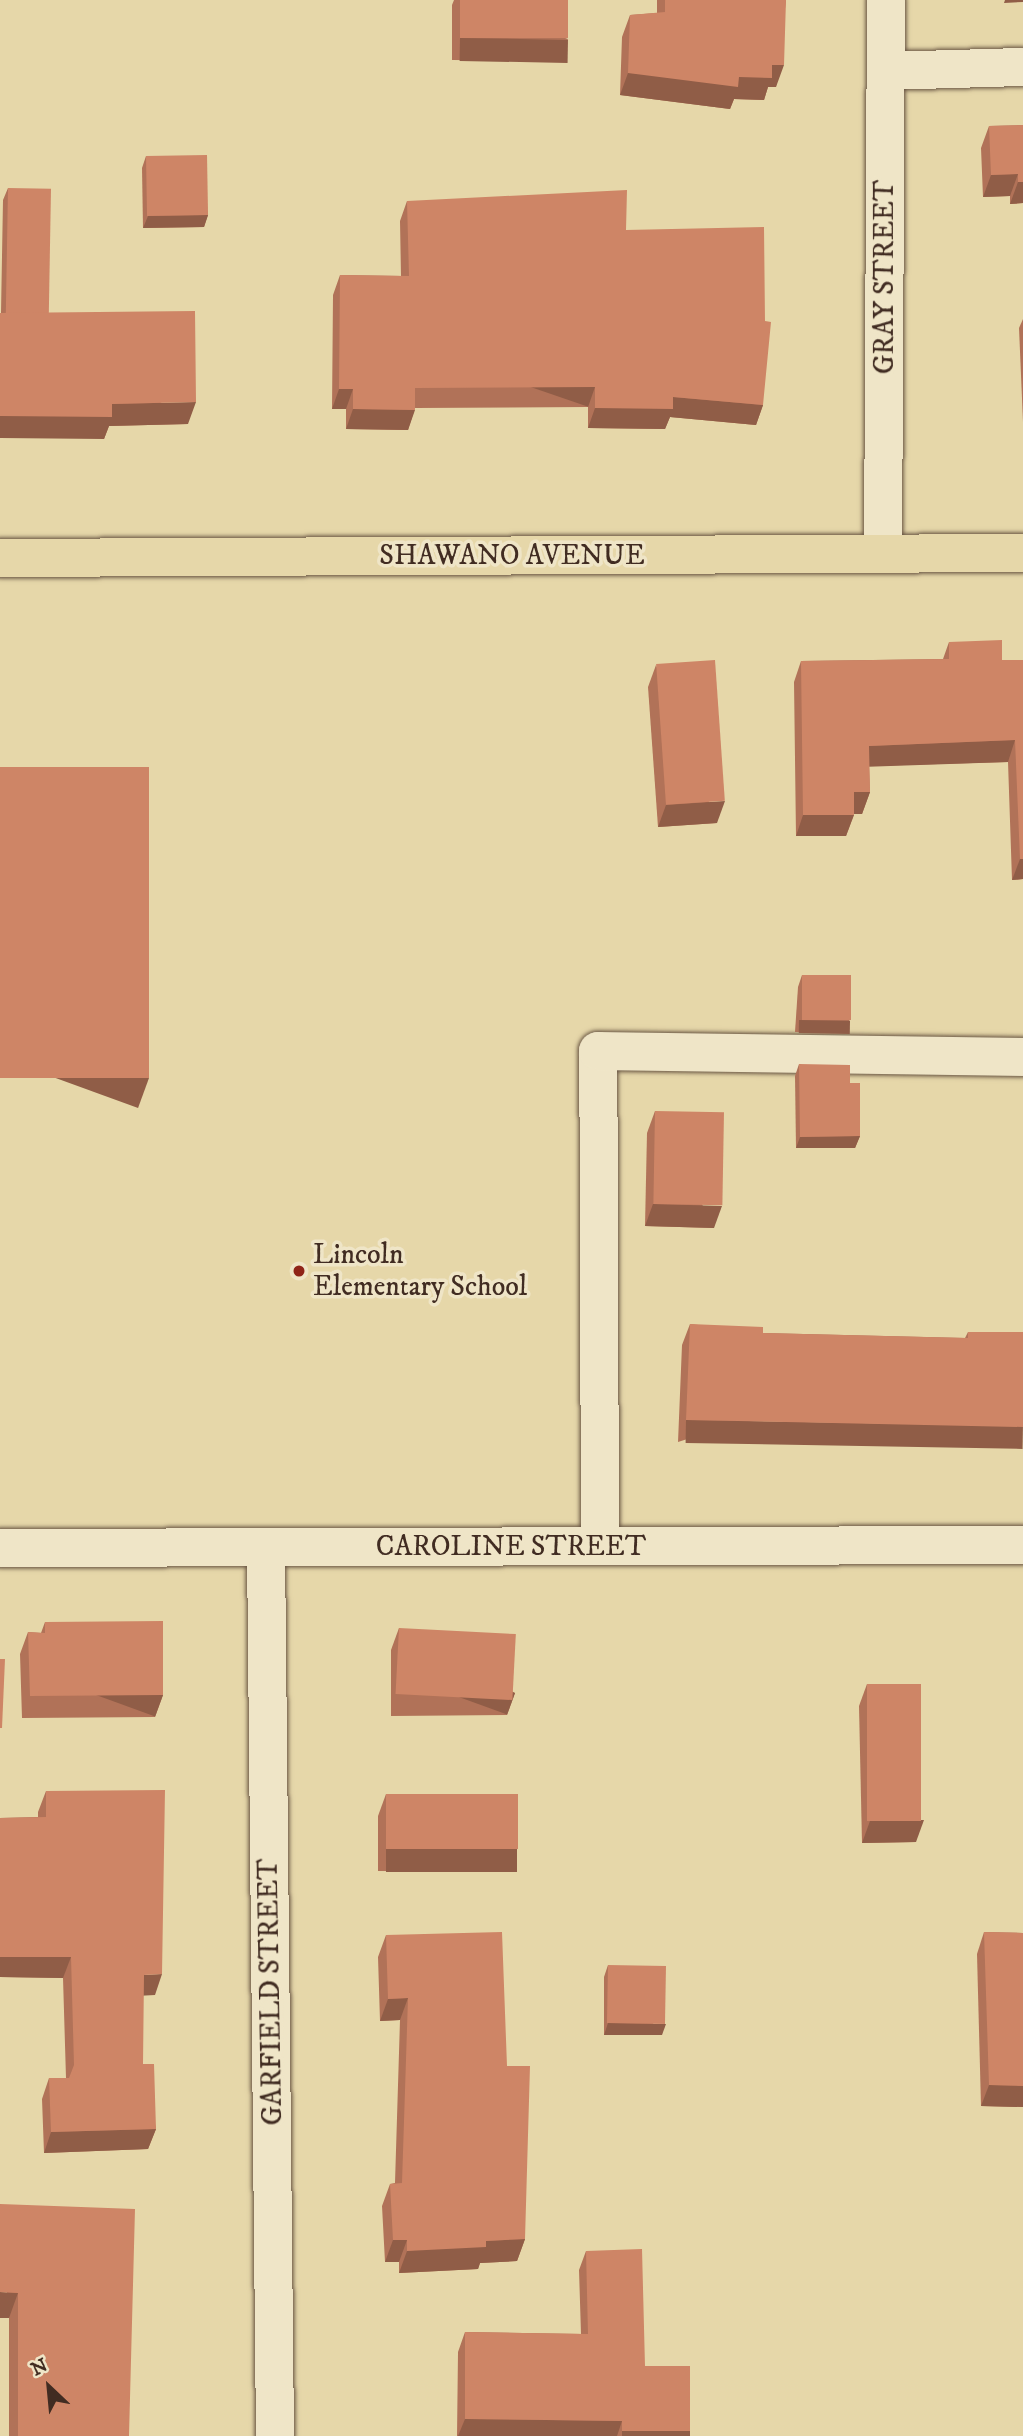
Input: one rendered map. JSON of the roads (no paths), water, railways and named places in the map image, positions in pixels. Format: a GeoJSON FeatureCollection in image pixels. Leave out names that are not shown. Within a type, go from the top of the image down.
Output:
{"type":"FeatureCollection","features":[{"type":"Feature","properties":{"kind":"main road","name":"SHAWANO AVENUE"},"geometry":{"type":"LineString","coordinates":[[0,558],[1023,553]]}},
{"type":"Feature","properties":{"kind":"street","name":"GRAY STREET"},"geometry":{"type":"LineString","coordinates":[[883,554],[886,0]]}},
{"type":"Feature","properties":{"kind":"street"},"geometry":{"type":"LineString","coordinates":[[886,71],[1023,67]]}},
{"type":"Feature","properties":{"kind":"street"},"geometry":{"type":"LineString","coordinates":[[600,1546],[598,1051],[1023,1057]]}},
{"type":"Feature","properties":{"kind":"street","name":"CAROLINE STREET"},"geometry":{"type":"LineString","coordinates":[[0,1548],[1023,1545]]}},
{"type":"Feature","properties":{"kind":"street","name":"GARFIELD STREET"},"geometry":{"type":"LineString","coordinates":[[266,1548],[275,2436]]}},
{"type":"Feature","properties":{"kind":"place","name":"Lincoln Elementary School"},"geometry":{"type":"Point","coordinates":[299,1271]}}]}
